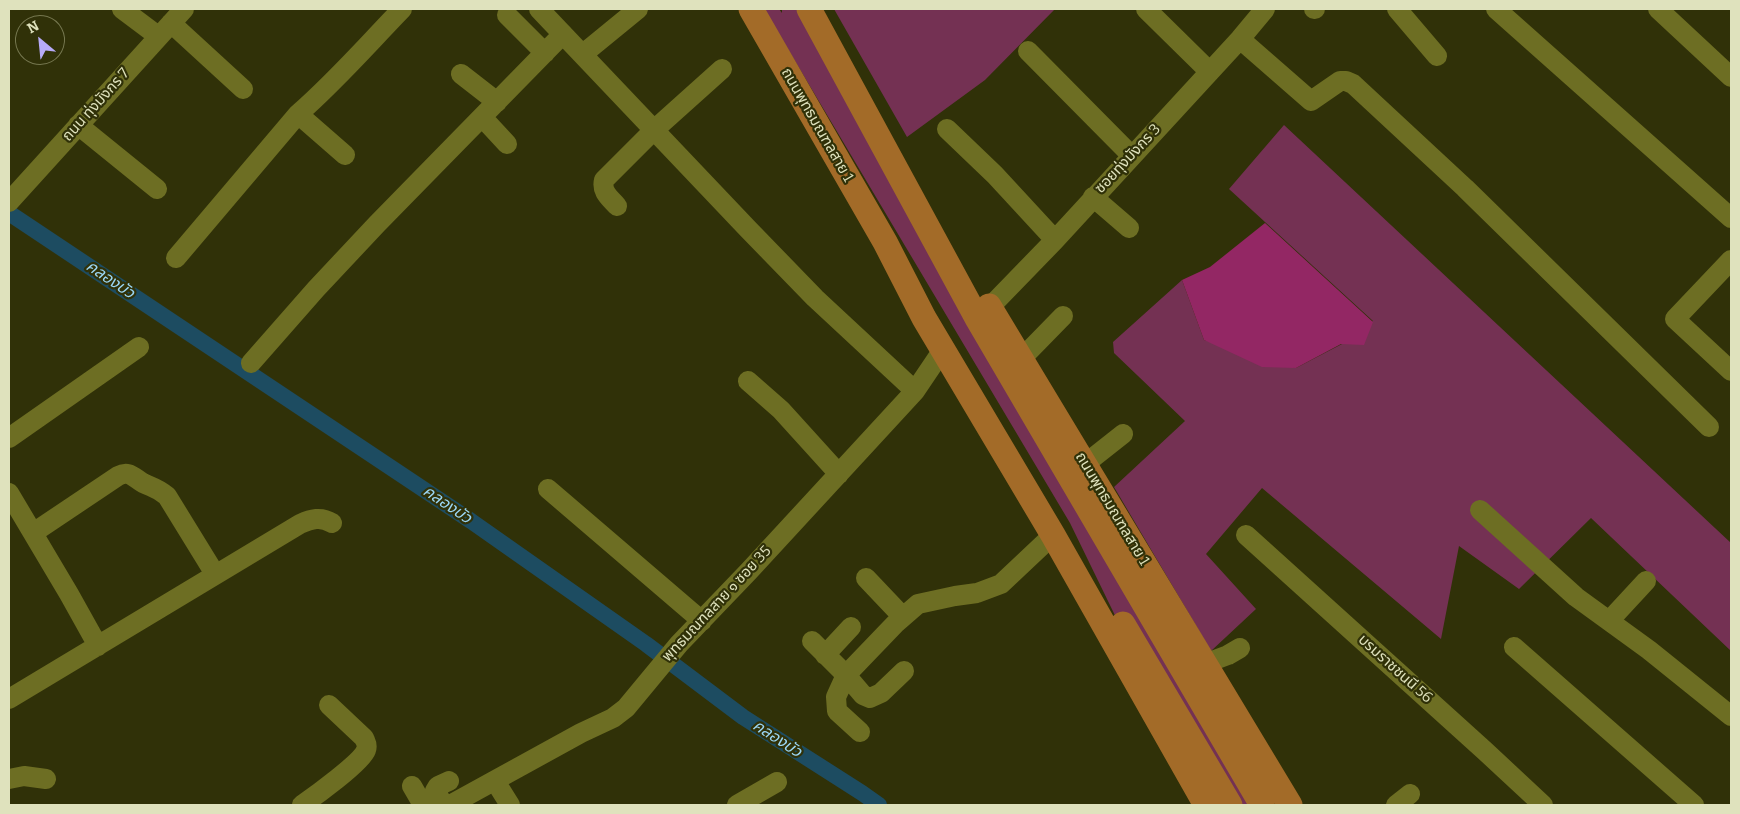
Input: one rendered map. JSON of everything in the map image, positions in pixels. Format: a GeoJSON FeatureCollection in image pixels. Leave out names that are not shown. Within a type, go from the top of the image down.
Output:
{"type":"FeatureCollection","features":[{"type":"Feature","properties":{"kind":"main road","name":"ถนนพุทธมณฑลสาย 1"},"geometry":{"type":"LineString","coordinates":[[751,9],[885,242],[942,351],[1061,535],[1230,805]]}},
{"type":"Feature","properties":{"kind":"main road","name":"ถนนพุทธมณฑลสาย 1"},"geometry":{"type":"LineString","coordinates":[[809,9],[982,327],[1262,805]]}},
{"type":"Feature","properties":{"kind":"main road","name":"ถนนพุทธมณฑลสาย 1"},"geometry":{"type":"LineString","coordinates":[[925,220],[960,262],[1022,358],[1290,805]]}},
{"type":"Feature","properties":{"kind":"main road","name":"ถนนพุทธมณฑลสาย 1"},"geometry":{"type":"LineString","coordinates":[[885,242],[943,326],[1061,535],[1206,805]]}},
{"type":"Feature","properties":{"kind":"street"},"geometry":{"type":"LineString","coordinates":[[122,9],[171,22],[243,89]]}},
{"type":"Feature","properties":{"kind":"street"},"geometry":{"type":"LineString","coordinates":[[176,258],[298,114],[321,95],[344,68],[402,9]]}},
{"type":"Feature","properties":{"kind":"street"},"geometry":{"type":"LineString","coordinates":[[539,9],[809,291],[915,391]]}},
{"type":"Feature","properties":{"kind":"street"},"geometry":{"type":"LineString","coordinates":[[583,54],[638,9]]}},
{"type":"Feature","properties":{"kind":"street"},"geometry":{"type":"LineString","coordinates":[[1146,9],[1209,71]]}},
{"type":"Feature","properties":{"kind":"street","name":"ซอยทุ่งมังกร 3"},"geometry":{"type":"LineString","coordinates":[[990,307],[1055,240],[1265,9]]}},
{"type":"Feature","properties":{"kind":"street"},"geometry":{"type":"LineString","coordinates":[[1397,9],[1437,56]]}},
{"type":"Feature","properties":{"kind":"street"},"geometry":{"type":"LineString","coordinates":[[1496,9],[1731,218]]}},
{"type":"Feature","properties":{"kind":"street"},"geometry":{"type":"LineString","coordinates":[[1658,9],[1731,77]]}},
{"type":"Feature","properties":{"kind":"street"},"geometry":{"type":"LineString","coordinates":[[508,15],[545,53]]}},
{"type":"Feature","properties":{"kind":"street","name":"ถนน ทุ่งมังกร 7"},"geometry":{"type":"LineString","coordinates":[[9,202],[171,22]]}},
{"type":"Feature","properties":{"kind":"street"},"geometry":{"type":"LineString","coordinates":[[252,363],[350,253],[563,34]]}},
{"type":"Feature","properties":{"kind":"street"},"geometry":{"type":"LineString","coordinates":[[1240,38],[1311,100],[1340,81],[1353,84],[1465,188],[1709,427]]}},
{"type":"Feature","properties":{"kind":"street"},"geometry":{"type":"LineString","coordinates":[[1028,51],[1131,156]]}},
{"type":"Feature","properties":{"kind":"street"},"geometry":{"type":"LineString","coordinates":[[617,206],[605,192],[604,180],[654,130],[722,69]]}},
{"type":"Feature","properties":{"kind":"street"},"geometry":{"type":"LineString","coordinates":[[461,74],[497,102]]}},
{"type":"Feature","properties":{"kind":"street"},"geometry":{"type":"LineString","coordinates":[[298,114],[345,154]]}},
{"type":"Feature","properties":{"kind":"street"},"geometry":{"type":"LineString","coordinates":[[482,117],[507,144]]}},
{"type":"Feature","properties":{"kind":"street"},"geometry":{"type":"LineString","coordinates":[[78,126],[156,189]]}},
{"type":"Feature","properties":{"kind":"street"},"geometry":{"type":"LineString","coordinates":[[947,129],[995,175],[1055,240]]}},
{"type":"Feature","properties":{"kind":"street"},"geometry":{"type":"LineString","coordinates":[[1093,197],[1128,228]]}},
{"type":"Feature","properties":{"kind":"street"},"geometry":{"type":"LineString","coordinates":[[1731,260],[1676,319],[1731,371]]}},
{"type":"Feature","properties":{"kind":"street"},"geometry":{"type":"LineString","coordinates":[[1022,358],[1063,316]]}},
{"type":"Feature","properties":{"kind":"street"},"geometry":{"type":"LineString","coordinates":[[9,438],[140,347]]}},
{"type":"Feature","properties":{"kind":"street","name":"พุทธมณฑลสาย ๑ ซอย 35"},"geometry":{"type":"LineString","coordinates":[[450,805],[613,718],[626,708],[679,644],[915,391],[942,351]]}},
{"type":"Feature","properties":{"kind":"street"},"geometry":{"type":"LineString","coordinates":[[748,381],[781,410],[839,474]]}},
{"type":"Feature","properties":{"kind":"street"},"geometry":{"type":"LineString","coordinates":[[1085,464],[1123,434]]}},
{"type":"Feature","properties":{"kind":"street"},"geometry":{"type":"LineString","coordinates":[[33,533],[118,476],[128,473],[158,488],[167,496],[215,574]]}},
{"type":"Feature","properties":{"kind":"street"},"geometry":{"type":"LineString","coordinates":[[548,489],[702,621]]}},
{"type":"Feature","properties":{"kind":"street"},"geometry":{"type":"LineString","coordinates":[[9,493],[98,646]]}},
{"type":"Feature","properties":{"kind":"street"},"geometry":{"type":"LineString","coordinates":[[1480,510],[1576,597],[1649,650],[1731,716]]}},
{"type":"Feature","properties":{"kind":"street"},"geometry":{"type":"LineString","coordinates":[[9,699],[300,524],[318,519],[327,520],[332,524]]}},
{"type":"Feature","properties":{"kind":"street"},"geometry":{"type":"LineString","coordinates":[[860,732],[837,711],[836,697],[846,675],[903,617],[918,604],[955,596],[977,594],[1001,584],[1061,535]]}},
{"type":"Feature","properties":{"kind":"street","name":"บรมราชชนนี 56"},"geometry":{"type":"LineString","coordinates":[[1246,535],[1543,805]]}},
{"type":"Feature","properties":{"kind":"street"},"geometry":{"type":"LineString","coordinates":[[866,578],[903,617]]}},
{"type":"Feature","properties":{"kind":"street"},"geometry":{"type":"LineString","coordinates":[[1609,621],[1646,581]]}},
{"type":"Feature","properties":{"kind":"street"},"geometry":{"type":"LineString","coordinates":[[852,627],[818,648],[846,675],[863,695],[870,698],[881,693],[904,671]]}},
{"type":"Feature","properties":{"kind":"street"},"geometry":{"type":"LineString","coordinates":[[1514,647],[1694,805]]}},
{"type":"Feature","properties":{"kind":"street"},"geometry":{"type":"LineString","coordinates":[[1204,664],[1228,655],[1240,648]]}},
{"type":"Feature","properties":{"kind":"street"},"geometry":{"type":"LineString","coordinates":[[302,805],[346,771],[366,752],[367,745],[364,738],[329,705]]}},
{"type":"Feature","properties":{"kind":"street"},"geometry":{"type":"LineString","coordinates":[[9,779],[24,776],[46,779]]}},
{"type":"Feature","properties":{"kind":"street"},"geometry":{"type":"LineString","coordinates":[[495,780],[510,805]]}},
{"type":"Feature","properties":{"kind":"street"},"geometry":{"type":"LineString","coordinates":[[444,805],[435,791],[438,786],[449,781]]}},
{"type":"Feature","properties":{"kind":"street"},"geometry":{"type":"LineString","coordinates":[[736,805],[777,782]]}},
{"type":"Feature","properties":{"kind":"street"},"geometry":{"type":"LineString","coordinates":[[412,786],[424,805]]}},
{"type":"Feature","properties":{"kind":"shaded area"},"geometry":{"type":"Polygon","coordinates":[[[764,9],[779,9],[782,13],[782,9],[798,9],[1273,805],[1219,805],[1144,675],[1070,523],[764,9]]]}},
{"type":"Feature","properties":{"kind":"shaded area"},"geometry":{"type":"Polygon","coordinates":[[[834,9],[1055,9],[985,80],[907,137],[834,9]]]}},
{"type":"Feature","properties":{"kind":"shaded area"},"geometry":{"type":"Polygon","coordinates":[[[1284,125],[1731,543],[1731,651],[1591,518],[1519,589],[1459,546],[1441,639],[1262,488],[1206,554],[1256,609],[1211,651],[1114,487],[1185,421],[1114,353],[1113,342],[1182,280],[1204,340],[1296,368],[1342,344],[1373,321],[1229,189],[1284,125]]]}},
{"type":"Feature","properties":{"kind":"shaded area"},"geometry":{"type":"Polygon","coordinates":[[[1265,223],[1373,322],[1364,345],[1341,344],[1296,368],[1262,367],[1204,340],[1182,280],[1210,267],[1265,223]]]}},
{"type":"Feature","properties":{"kind":"waterway","name":"คลองบัว"},"geometry":{"type":"LineString","coordinates":[[9,213],[471,521],[646,644],[743,717],[879,805]]}}]}
